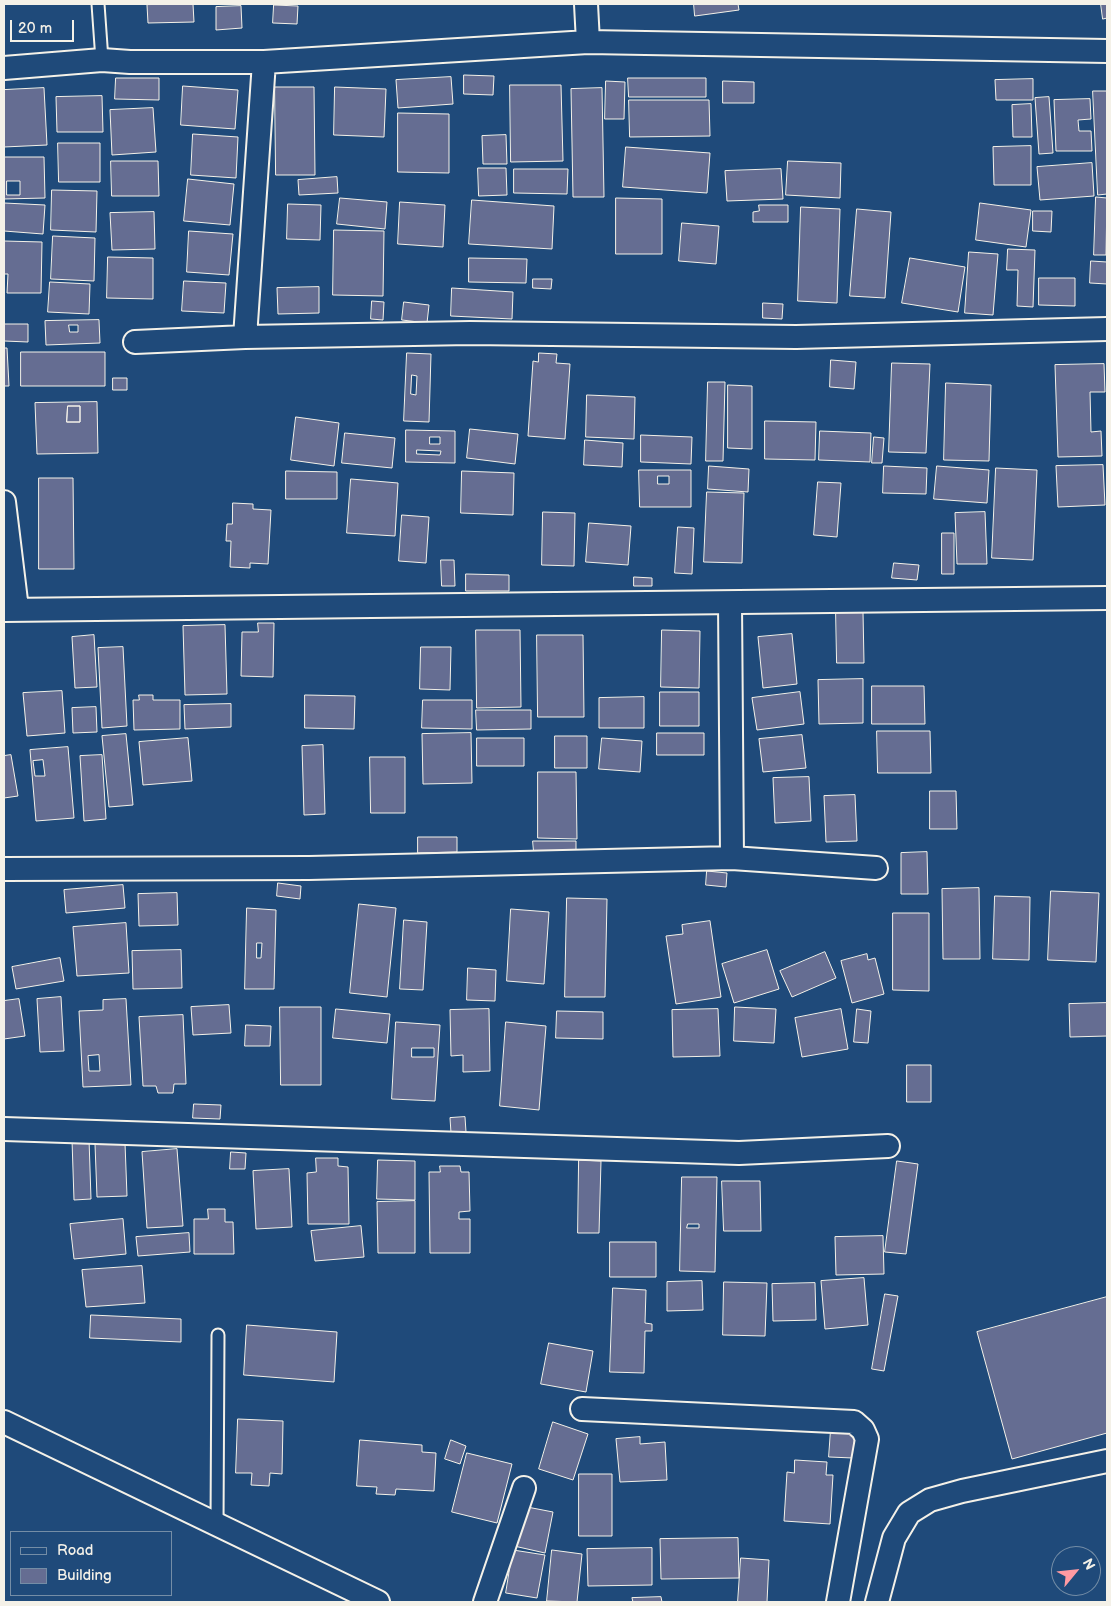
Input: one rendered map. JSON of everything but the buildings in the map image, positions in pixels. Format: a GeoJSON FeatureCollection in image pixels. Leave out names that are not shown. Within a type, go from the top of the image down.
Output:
{"type":"FeatureCollection","features":[{"type":"Feature","properties":{"kind":"street"},"geometry":{"type":"LineString","coordinates":[[586,4],[588,42]]}},
{"type":"Feature","properties":{"kind":"street"},"geometry":{"type":"LineString","coordinates":[[4,68],[102,60],[130,62],[264,62],[588,42],[1107,51]]}},
{"type":"Feature","properties":{"kind":"street"},"geometry":{"type":"LineString","coordinates":[[245,337],[264,62]]}},
{"type":"Feature","properties":{"kind":"street"},"geometry":{"type":"LineString","coordinates":[[136,342],[245,337],[470,333],[796,337],[1107,329]]}},
{"type":"Feature","properties":{"kind":"street"},"geometry":{"type":"LineString","coordinates":[[4,502],[10,610],[1107,598]]}},
{"type":"Feature","properties":{"kind":"street"},"geometry":{"type":"LineString","coordinates":[[730,603],[732,858]]}},
{"type":"Feature","properties":{"kind":"street"},"geometry":{"type":"LineString","coordinates":[[4,869],[308,868],[732,858],[876,868]]}},
{"type":"Feature","properties":{"kind":"street"},"geometry":{"type":"LineString","coordinates":[[4,1129],[739,1153],[888,1146]]}},
{"type":"Feature","properties":{"kind":"street"},"geometry":{"type":"LineString","coordinates":[[582,1409],[854,1422],[863,1430],[867,1439],[838,1602]]}},
{"type":"Feature","properties":{"kind":"street"},"geometry":{"type":"LineString","coordinates":[[4,1422],[378,1602]]}},
{"type":"Feature","properties":{"kind":"street"},"geometry":{"type":"LineString","coordinates":[[877,1602],[894,1538],[909,1513],[930,1500],[962,1491],[1107,1461]]}},
{"type":"Feature","properties":{"kind":"street"},"geometry":{"type":"LineString","coordinates":[[485,1602],[524,1488]]}},
{"type":"Feature","properties":{"kind":"lane"},"geometry":{"type":"LineString","coordinates":[[98,4],[102,60]]}},
{"type":"Feature","properties":{"kind":"lane"},"geometry":{"type":"LineString","coordinates":[[217,1526],[218,1335]]}}]}
